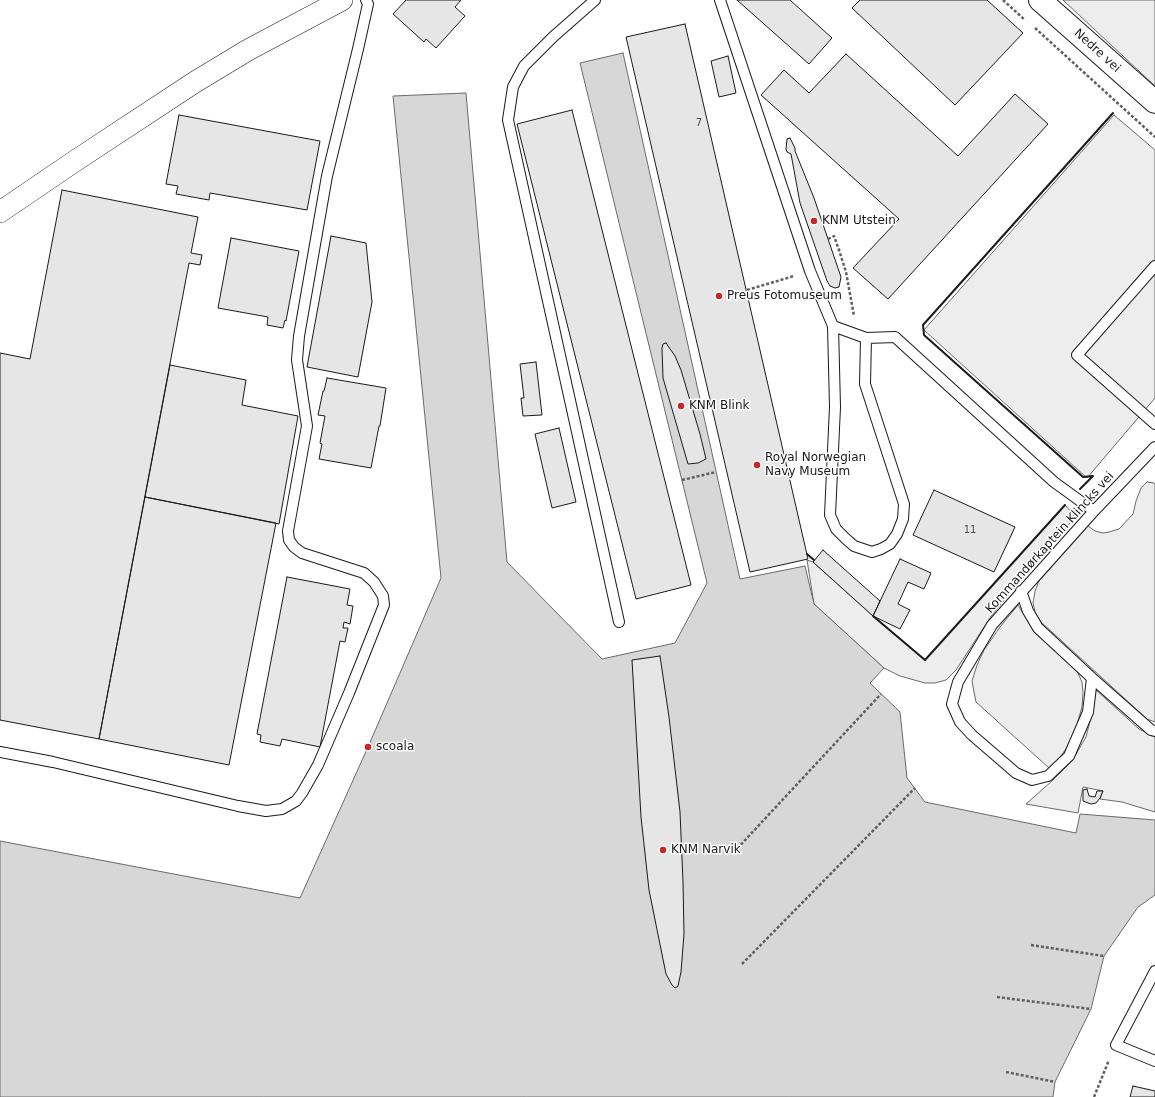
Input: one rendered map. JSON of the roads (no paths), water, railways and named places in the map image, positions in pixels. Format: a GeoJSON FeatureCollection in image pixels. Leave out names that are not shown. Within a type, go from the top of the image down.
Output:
{"type":"FeatureCollection","features":[{"type":"Feature","properties":{"kind":"main road","name":"Nedre vei"},"geometry":{"type":"LineString","coordinates":[[1040,0],[1155,102]]}},
{"type":"Feature","properties":{"kind":"street"},"geometry":{"type":"LineString","coordinates":[[0,212],[202,78],[248,50],[342,0]]}},
{"type":"Feature","properties":{"kind":"lane"},"geometry":{"type":"LineString","coordinates":[[0,752],[53,762],[238,806],[266,811],[282,809],[296,801],[318,765],[384,606],[383,596],[374,582],[364,573],[302,553],[294,547],[289,540],[288,531],[307,426],[297,360],[298,336],[327,176],[368,4],[366,0]]}},
{"type":"Feature","properties":{"kind":"lane"},"geometry":{"type":"LineString","coordinates":[[595,0],[552,37],[524,66],[513,87],[508,120],[619,622]]}},
{"type":"Feature","properties":{"kind":"lane"},"geometry":{"type":"LineString","coordinates":[[720,0],[810,271],[833,326],[835,407],[830,515],[836,529],[854,546],[872,552],[881,550],[890,544],[897,534],[903,520],[904,504],[865,384],[862,336]]}},
{"type":"Feature","properties":{"kind":"lane"},"geometry":{"type":"LineString","coordinates":[[1155,266],[1077,355],[1155,424]]}},
{"type":"Feature","properties":{"kind":"lane"},"geometry":{"type":"LineString","coordinates":[[833,326],[862,336],[895,337],[1054,482],[1094,511]]}},
{"type":"Feature","properties":{"kind":"lane","name":"Kommandørkaptein Klincks vei"},"geometry":{"type":"LineString","coordinates":[[1092,678],[1088,712],[1069,756],[1048,776],[1032,780],[1016,773],[972,736],[960,722],[952,704],[958,682],[992,625],[1094,511],[1154,454]]}},
{"type":"Feature","properties":{"kind":"lane"},"geometry":{"type":"LineString","coordinates":[[1021,591],[1028,611],[1038,628],[1151,730],[1155,731]]}},
{"type":"Feature","properties":{"kind":"lane"},"geometry":{"type":"LineString","coordinates":[[1155,971],[1116,1045],[1155,1061]]}},
{"type":"Feature","properties":{"kind":"place","name":"KNM Utstein"},"geometry":{"type":"Point","coordinates":[814,221]}},
{"type":"Feature","properties":{"kind":"place","name":"Preus Fotomuseum"},"geometry":{"type":"Point","coordinates":[719,296]}},
{"type":"Feature","properties":{"kind":"place","name":"KNM Blink"},"geometry":{"type":"Point","coordinates":[681,406]}},
{"type":"Feature","properties":{"kind":"place","name":"Royal Norwegian Navy Museum"},"geometry":{"type":"Point","coordinates":[757,465]}},
{"type":"Feature","properties":{"kind":"place","name":"scoala"},"geometry":{"type":"Point","coordinates":[368,747]}},
{"type":"Feature","properties":{"kind":"place","name":"KNM Narvik"},"geometry":{"type":"Point","coordinates":[663,850]}}]}
